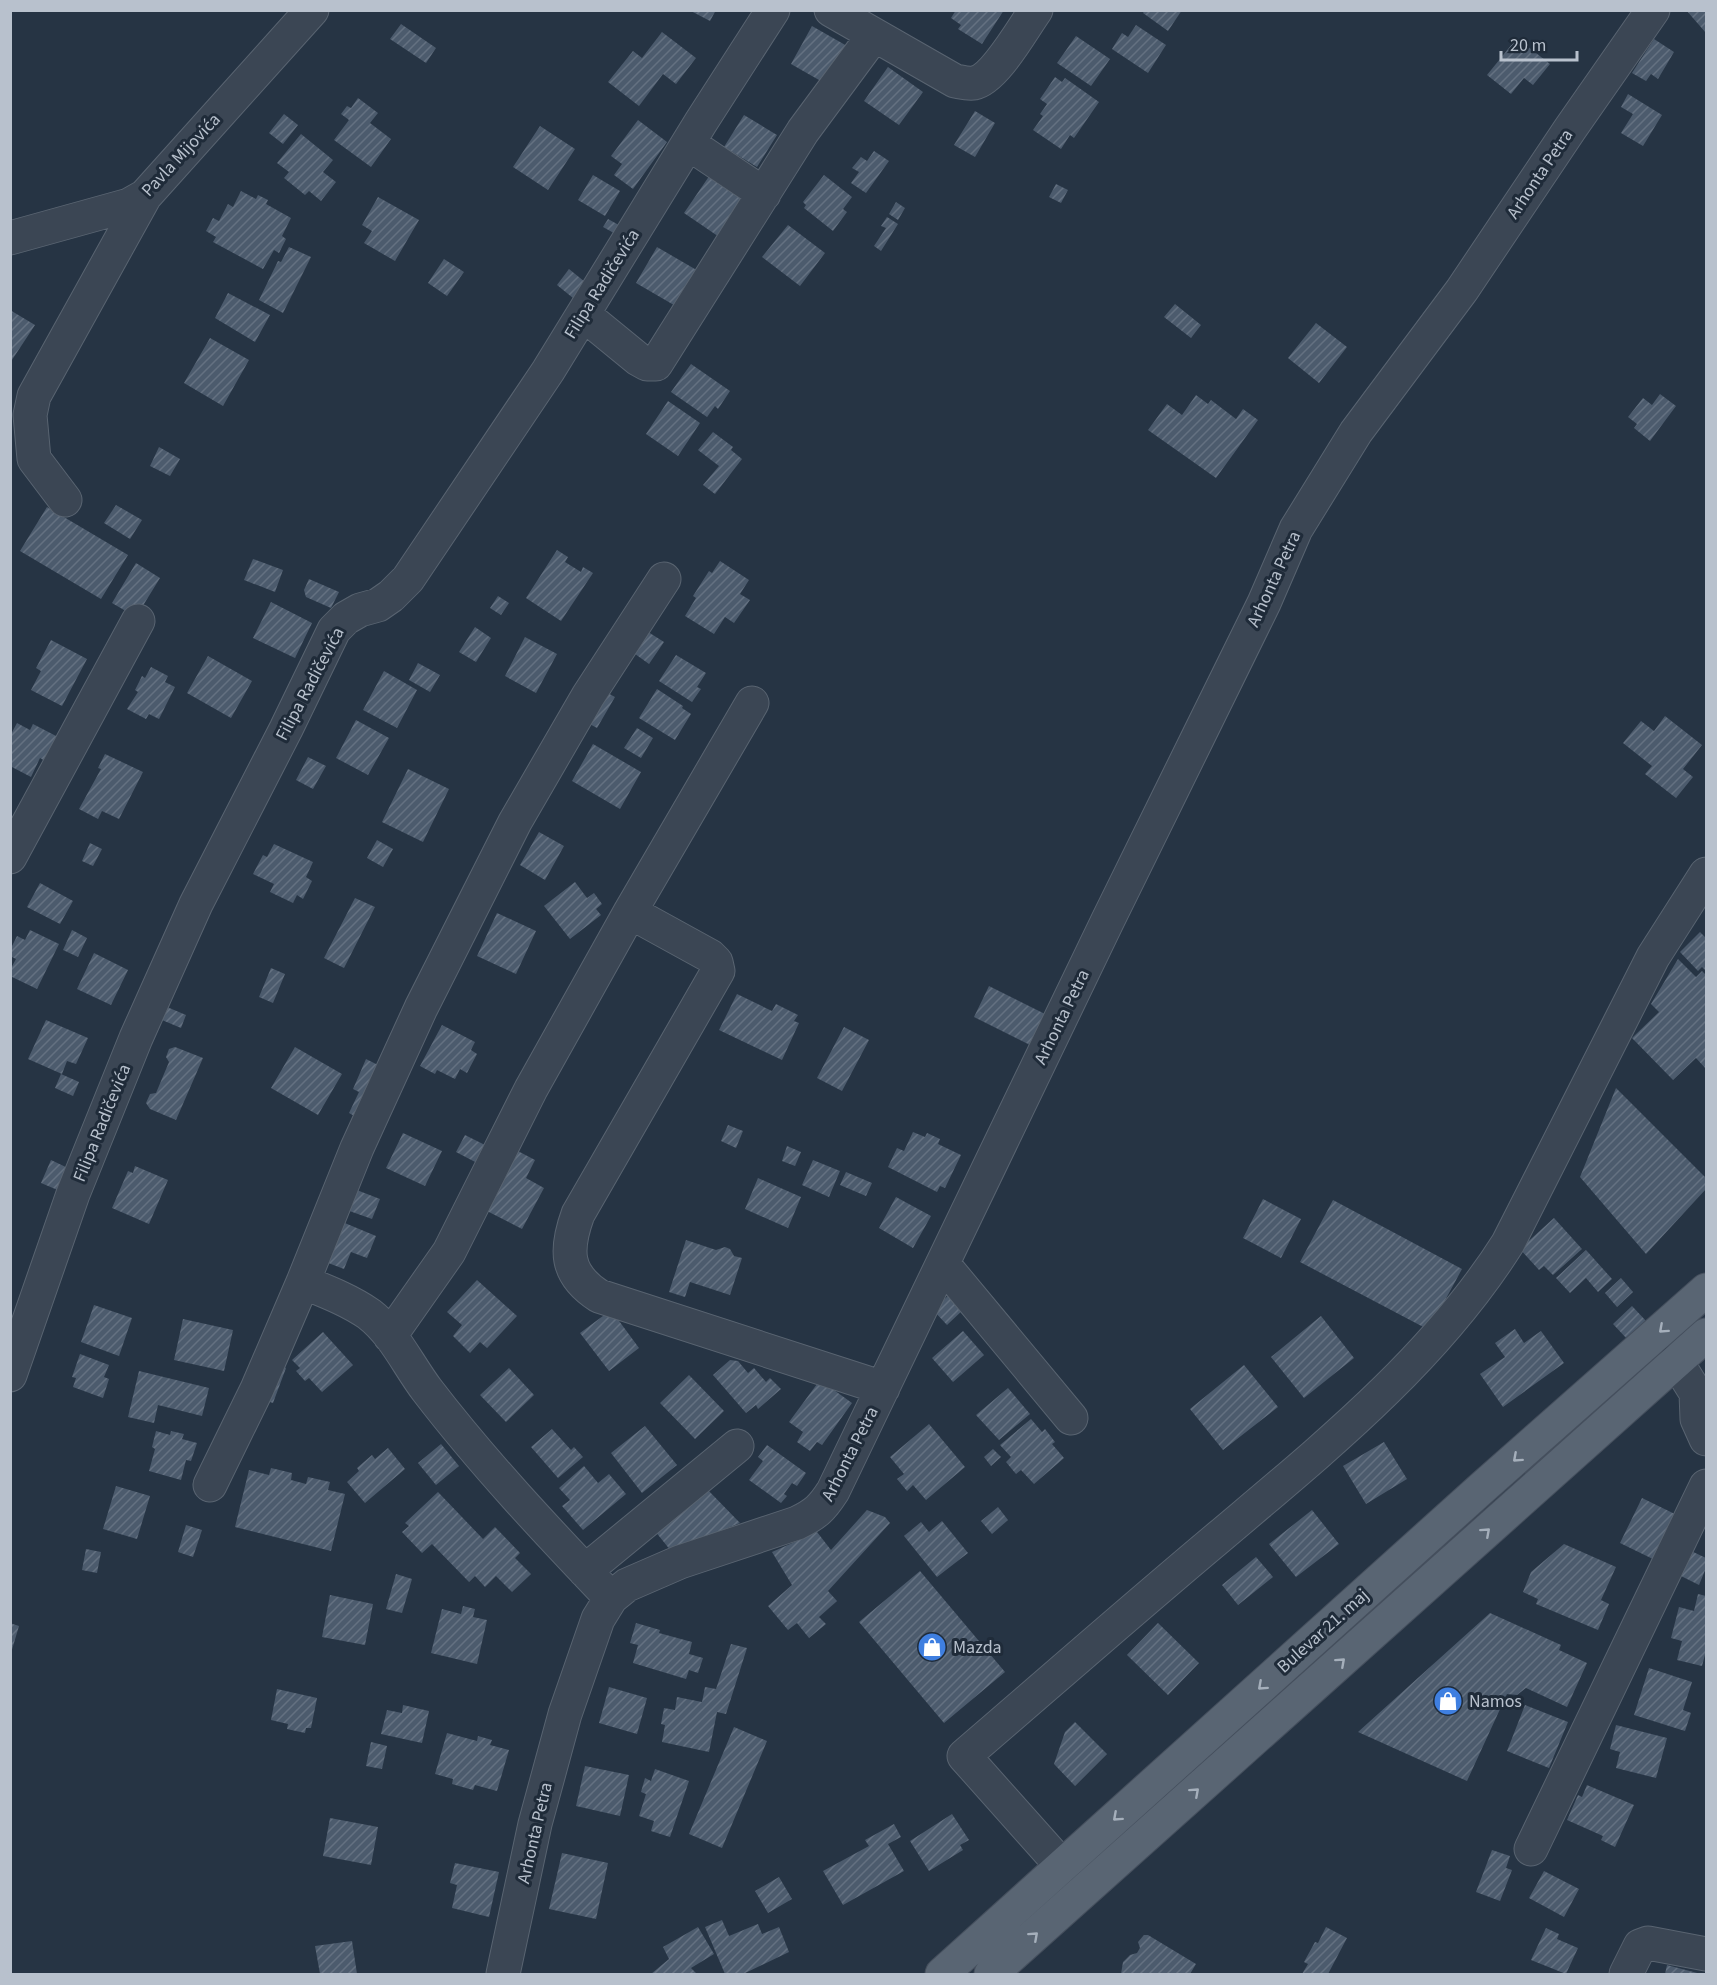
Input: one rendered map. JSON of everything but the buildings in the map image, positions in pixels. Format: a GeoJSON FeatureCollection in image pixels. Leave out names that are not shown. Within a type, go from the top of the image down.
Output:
{"type":"FeatureCollection","features":[{"type":"Feature","properties":{"kind":"main road","name":"Bulevar 21. maj"},"geometry":{"type":"LineString","coordinates":[[942,1974],[1483,1487],[1707,1290]]}},
{"type":"Feature","properties":{"kind":"main road","name":"Bulevar 21. maj"},"geometry":{"type":"LineString","coordinates":[[991,1974],[1707,1335]]}},
{"type":"Feature","properties":{"kind":"street","name":"Pavla Mijovića"},"geometry":{"type":"LineString","coordinates":[[10,238],[129,205],[145,196],[312,10]]}},
{"type":"Feature","properties":{"kind":"street","name":"Filipa Radičevića"},"geometry":{"type":"LineString","coordinates":[[10,1375],[73,1194],[136,1038],[196,904],[334,630],[346,618],[360,610],[378,605],[392,596],[408,579],[548,371],[773,10]]}},
{"type":"Feature","properties":{"kind":"street"},"geometry":{"type":"LineString","coordinates":[[831,10],[955,81],[975,83],[992,72],[1036,10]]}},
{"type":"Feature","properties":{"kind":"street","name":"Arhonta Petra"},"geometry":{"type":"LineString","coordinates":[[503,1974],[535,1824],[565,1714],[598,1619],[611,1598],[627,1585],[680,1562],[797,1523],[814,1515],[824,1505],[833,1491],[1107,922],[1264,603],[1296,530],[1356,432],[1462,290],[1653,10]]}},
{"type":"Feature","properties":{"kind":"street"},"geometry":{"type":"LineString","coordinates":[[583,314],[638,359],[647,364],[656,364],[803,131],[874,34]]}},
{"type":"Feature","properties":{"kind":"street"},"geometry":{"type":"LineString","coordinates":[[688,143],[764,194]]}},
{"type":"Feature","properties":{"kind":"street"},"geometry":{"type":"LineString","coordinates":[[65,500],[34,459],[30,415],[34,396],[145,196]]}},
{"type":"Feature","properties":{"kind":"street"},"geometry":{"type":"LineString","coordinates":[[210,1485],[257,1389],[357,1148],[421,1008],[515,822],[588,696],[664,579]]}},
{"type":"Feature","properties":{"kind":"street"},"geometry":{"type":"LineString","coordinates":[[12,848],[138,621]]}},
{"type":"Feature","properties":{"kind":"street"},"geometry":{"type":"LineString","coordinates":[[390,1336],[449,1252],[531,1089],[630,912],[752,703]]}},
{"type":"Feature","properties":{"kind":"street"},"geometry":{"type":"LineString","coordinates":[[1062,1866],[964,1756],[1311,1459],[1392,1383],[1463,1306],[1487,1276],[1508,1243],[1653,957],[1707,874]]}},
{"type":"Feature","properties":{"kind":"street"},"geometry":{"type":"LineString","coordinates":[[630,912],[710,956],[716,962],[718,971],[578,1214],[570,1245],[570,1263],[577,1278],[599,1296],[883,1388]]}},
{"type":"Feature","properties":{"kind":"street"},"geometry":{"type":"LineString","coordinates":[[943,1264],[1071,1418]]}},
{"type":"Feature","properties":{"kind":"street"},"geometry":{"type":"LineString","coordinates":[[303,1282],[342,1298],[370,1315],[390,1336],[427,1389],[507,1485],[611,1598]]}},
{"type":"Feature","properties":{"kind":"street"},"geometry":{"type":"LineString","coordinates":[[1676,1361],[1701,1395],[1697,1419],[1707,1439]]}},
{"type":"Feature","properties":{"kind":"street"},"geometry":{"type":"LineString","coordinates":[[585,1571],[737,1446]]}},
{"type":"Feature","properties":{"kind":"street"},"geometry":{"type":"LineString","coordinates":[[1531,1849],[1707,1486]]}},
{"type":"Feature","properties":{"kind":"street"},"geometry":{"type":"LineString","coordinates":[[1626,1974],[1640,1946],[1648,1943],[1707,1954]]}},
{"type":"Feature","properties":{"kind":"place","name":"Mazda"},"geometry":{"type":"Point","coordinates":[932,1647]}},
{"type":"Feature","properties":{"kind":"place","name":"Namos"},"geometry":{"type":"Point","coordinates":[1448,1701]}}]}
